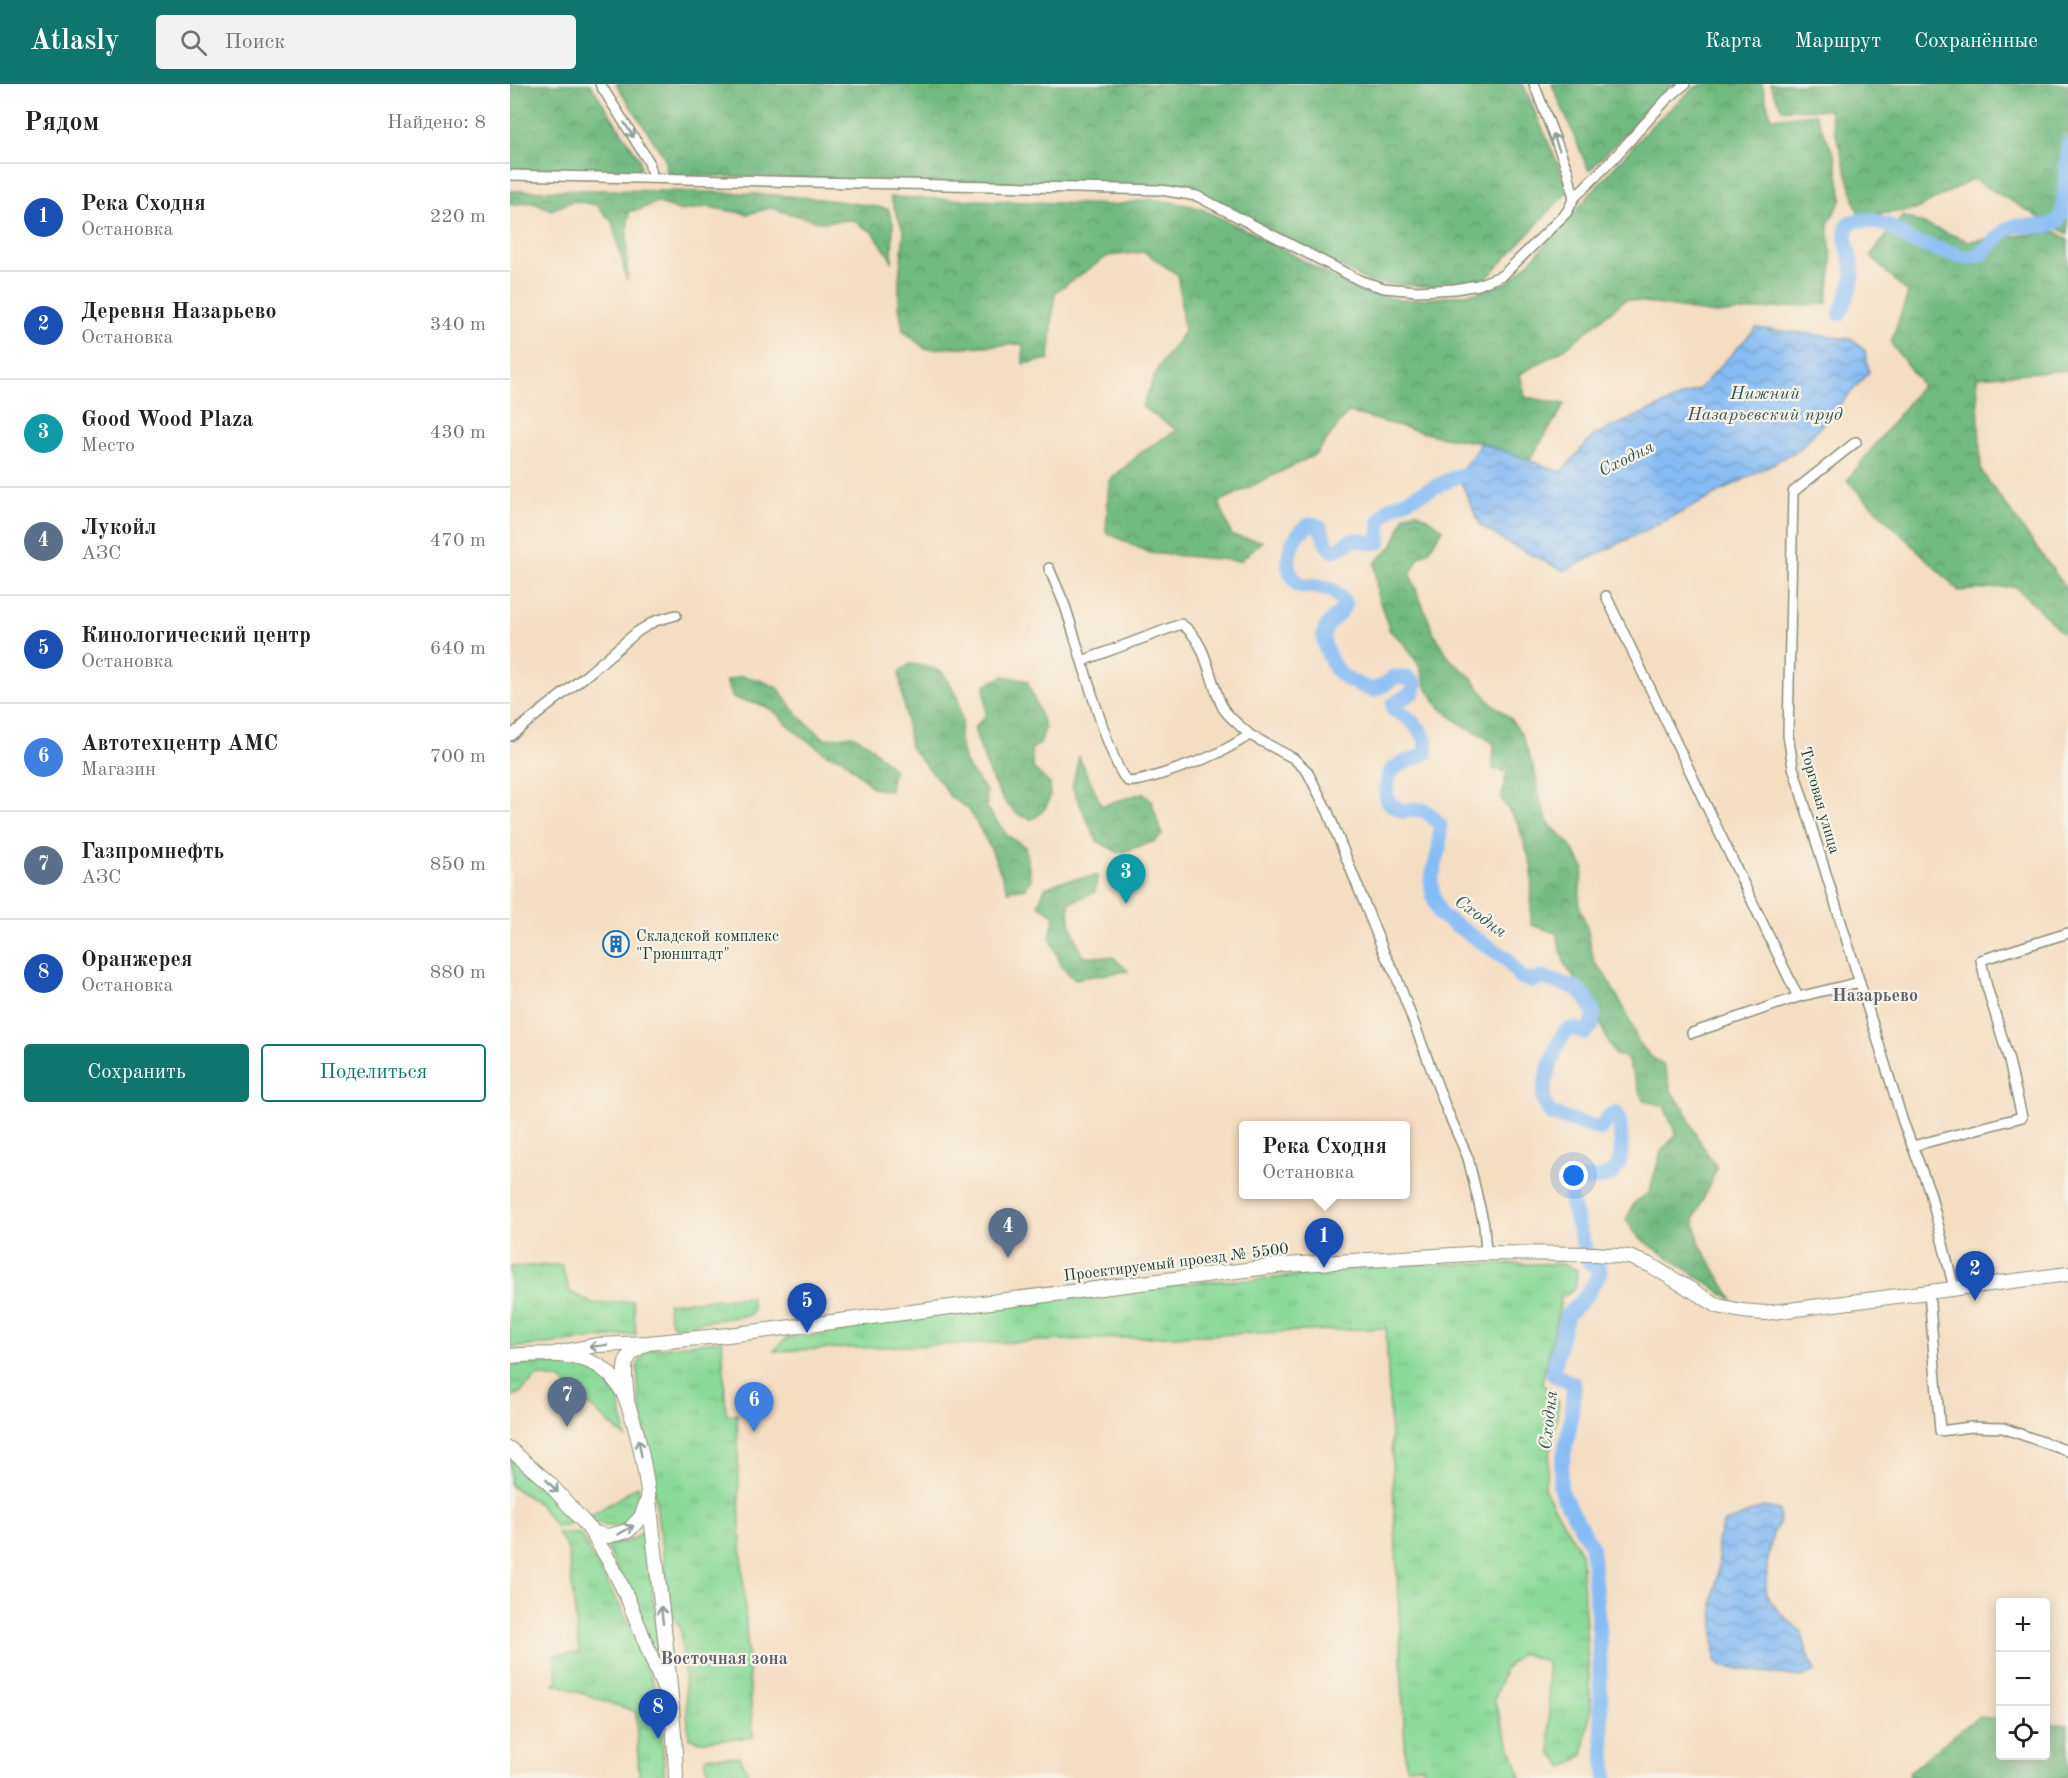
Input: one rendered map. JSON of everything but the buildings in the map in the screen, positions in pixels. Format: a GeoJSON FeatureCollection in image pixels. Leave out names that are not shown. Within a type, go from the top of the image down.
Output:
{"type":"FeatureCollection","features":[{"type":"Feature","properties":{"kind":"street"},"geometry":{"type":"LineString","coordinates":[[600,84],[649,162],[653,178]]}},
{"type":"Feature","properties":{"kind":"street"},"geometry":{"type":"LineString","coordinates":[[1534,84],[1568,172],[1574,198]]}},
{"type":"Feature","properties":{"kind":"street"},"geometry":{"type":"LineString","coordinates":[[510,175],[1161,190],[1197,195],[1361,281],[1384,288],[1418,291],[1455,289],[1478,285],[1503,275],[1567,212],[1574,198],[1666,100],[1684,84]]}},
{"type":"Feature","properties":{"kind":"street","name":"Торговая улица"},"geometry":{"type":"LineString","coordinates":[[1856,442],[1793,492],[1788,735],[1793,767],[1903,1122],[1930,1192],[1954,1288]]}},
{"type":"Feature","properties":{"kind":"street"},"geometry":{"type":"LineString","coordinates":[[1049,568],[1065,607],[1121,776],[1127,781],[1135,783],[1217,754],[1250,735]]}},
{"type":"Feature","properties":{"kind":"street"},"geometry":{"type":"LineString","coordinates":[[1606,596],[1798,998]]}},
{"type":"Feature","properties":{"kind":"street"},"geometry":{"type":"LineString","coordinates":[[510,736],[637,632],[655,621],[676,615]]}},
{"type":"Feature","properties":{"kind":"street"},"geometry":{"type":"LineString","coordinates":[[1082,661],[1181,624],[1191,630],[1224,709],[1250,735],[1293,758],[1307,771],[1329,812],[1468,1158],[1484,1225],[1486,1253]]}},
{"type":"Feature","properties":{"kind":"street"},"geometry":{"type":"LineString","coordinates":[[1914,1146],[2022,1117],[2008,1056],[1981,960],[2068,933]]}},
{"type":"Feature","properties":{"kind":"street"},"geometry":{"type":"LineString","coordinates":[[1692,1033],[1798,998],[1860,982]]}},
{"type":"Feature","properties":{"kind":"street","name":"Проектируемый проезд № 5500"},"geometry":{"type":"LineString","coordinates":[[548,1355],[597,1345],[648,1343],[735,1334],[1285,1264],[1486,1253],[1595,1254],[1629,1257],[1650,1265],[1718,1306],[1765,1313],[2068,1274]]}},
{"type":"Feature","properties":{"kind":"street"},"geometry":{"type":"LineString","coordinates":[[1929,1292],[1940,1431],[1971,1427],[2003,1428],[2068,1451]]}},
{"type":"Feature","properties":{"kind":"street"},"geometry":{"type":"LineString","coordinates":[[648,1343],[633,1349],[626,1360],[627,1400],[638,1437],[649,1497],[674,1715],[676,1778]]}},
{"type":"Feature","properties":{"kind":"street"},"geometry":{"type":"LineString","coordinates":[[510,1356],[568,1356],[594,1363],[612,1377],[627,1400]]}},
{"type":"Feature","properties":{"kind":"street"},"geometry":{"type":"LineString","coordinates":[[510,1449],[549,1483],[589,1528],[611,1564],[627,1597],[674,1715]]}},
{"type":"Feature","properties":{"kind":"street"},"geometry":{"type":"LineString","coordinates":[[589,1528],[597,1534],[608,1536],[628,1531],[641,1517],[649,1497]]}},
{"type":"Feature","properties":{"kind":"green space"},"geometry":{"type":"Polygon","coordinates":[[[510,84],[590,84],[639,158],[641,167],[638,174],[510,171],[510,84]]]}},
{"type":"Feature","properties":{"kind":"green space"},"geometry":{"type":"Polygon","coordinates":[[[616,84],[1523,84],[1569,190],[1487,278],[1439,287],[1371,283],[1193,188],[666,175],[665,158],[616,84]]]}},
{"type":"Feature","properties":{"kind":"green space"},"geometry":{"type":"Polygon","coordinates":[[[1552,84],[1672,84],[1589,171],[1552,84]]]}},
{"type":"Feature","properties":{"kind":"green space"},"geometry":{"type":"Polygon","coordinates":[[[1704,84],[1762,84],[1771,118],[1815,114],[1835,157],[1842,199],[1828,223],[1832,264],[1827,303],[1715,314],[1626,299],[1566,348],[1520,374],[1525,397],[1565,404],[1529,461],[1481,443],[1433,435],[1348,412],[1315,455],[1219,502],[1232,536],[1262,541],[1240,561],[1149,553],[1106,532],[1109,481],[1143,451],[1177,430],[1142,407],[1159,366],[1184,332],[1178,275],[1144,252],[1108,256],[1055,292],[1049,359],[1023,364],[1023,344],[925,349],[903,330],[899,306],[899,279],[904,232],[890,197],[1114,205],[1153,199],[1197,207],[1259,236],[1357,291],[1400,300],[1479,292],[1508,282],[1529,263],[1652,125],[1694,88],[1704,84]]]}},
{"type":"Feature","properties":{"kind":"green space"},"geometry":{"type":"Polygon","coordinates":[[[1770,84],[2068,84],[2068,234],[1973,179],[1915,210],[1859,216],[1829,110],[1782,109],[1770,84]]]}},
{"type":"Feature","properties":{"kind":"green space"},"geometry":{"type":"Polygon","coordinates":[[[594,190],[779,195],[888,209],[893,223],[892,261],[874,233],[852,220],[820,222],[770,208],[748,214],[707,207],[681,211],[657,202],[639,210],[629,211],[627,280],[612,222],[597,205],[573,201],[551,210],[534,202],[510,205],[510,191],[594,190]]]}},
{"type":"Feature","properties":{"kind":"green space"},"geometry":{"type":"Polygon","coordinates":[[[1903,216],[1968,241],[2057,232],[2068,240],[2068,370],[1977,377],[1981,471],[2068,591],[2068,638],[2015,586],[1959,591],[1847,481],[1922,385],[1891,343],[1908,293],[1870,256],[1903,216]]]}},
{"type":"Feature","properties":{"kind":"green space"},"geometry":{"type":"Polygon","coordinates":[[[1416,511],[1443,529],[1428,552],[1419,557],[1410,575],[1434,633],[1450,659],[1472,678],[1488,700],[1510,718],[1522,735],[1535,772],[1539,797],[1548,823],[1568,842],[1584,868],[1579,905],[1587,928],[1594,962],[1605,975],[1626,1012],[1638,1041],[1648,1054],[1664,1066],[1672,1093],[1684,1108],[1697,1137],[1717,1168],[1694,1219],[1700,1245],[1733,1300],[1639,1238],[1626,1220],[1635,1202],[1649,1193],[1661,1152],[1676,1135],[1664,1106],[1643,1100],[1626,1057],[1615,1055],[1603,1030],[1595,1005],[1565,965],[1556,933],[1531,925],[1532,867],[1518,823],[1501,799],[1507,772],[1493,769],[1494,744],[1440,708],[1427,689],[1419,665],[1402,641],[1390,631],[1377,594],[1375,563],[1393,545],[1405,515],[1416,511]]]}},
{"type":"Feature","properties":{"kind":"green space"},"geometry":{"type":"Polygon","coordinates":[[[910,664],[942,672],[957,696],[962,722],[959,736],[965,763],[986,791],[987,809],[1007,835],[1025,847],[1031,879],[1026,888],[1008,891],[991,849],[968,808],[950,797],[943,785],[910,747],[899,672],[910,664]]]}},
{"type":"Feature","properties":{"kind":"green space"},"geometry":{"type":"Polygon","coordinates":[[[741,676],[760,680],[778,688],[799,716],[825,739],[852,735],[867,743],[893,769],[890,791],[873,788],[842,758],[828,755],[765,706],[733,698],[726,681],[741,676]]]}},
{"type":"Feature","properties":{"kind":"green space"},"geometry":{"type":"Polygon","coordinates":[[[1004,676],[1027,681],[1045,727],[1040,744],[1031,749],[1033,768],[1050,784],[1050,796],[1045,809],[1032,819],[1017,813],[1000,795],[989,773],[974,728],[986,715],[985,685],[1004,676]]]}},
{"type":"Feature","properties":{"kind":"green space"},"geometry":{"type":"Polygon","coordinates":[[[1079,757],[1102,806],[1142,793],[1151,800],[1162,835],[1155,841],[1119,853],[1097,841],[1072,787],[1079,757]]]}},
{"type":"Feature","properties":{"kind":"green space"},"geometry":{"type":"Polygon","coordinates":[[[1097,876],[1095,892],[1069,903],[1070,922],[1082,956],[1113,957],[1128,971],[1074,979],[1061,966],[1050,937],[1055,915],[1038,905],[1045,888],[1062,881],[1097,876]]]}},
{"type":"Feature","properties":{"kind":"green space"},"geometry":{"type":"Polygon","coordinates":[[[1403,1264],[1562,1264],[1577,1270],[1576,1287],[1560,1298],[1542,1383],[1559,1403],[1544,1489],[1581,1553],[1591,1709],[1583,1755],[1564,1768],[1551,1752],[1547,1662],[1521,1653],[1505,1669],[1494,1700],[1521,1778],[1424,1778],[1423,1766],[1406,1767],[1386,1328],[774,1351],[788,1337],[813,1336],[838,1328],[1209,1281],[1257,1280],[1403,1264]]]}},
{"type":"Feature","properties":{"kind":"green space"},"geometry":{"type":"Polygon","coordinates":[[[561,1265],[570,1292],[593,1304],[633,1301],[636,1334],[510,1348],[510,1267],[561,1265]]]}},
{"type":"Feature","properties":{"kind":"green space"},"geometry":{"type":"Polygon","coordinates":[[[751,1297],[753,1311],[749,1315],[674,1326],[670,1320],[667,1303],[751,1297]]]}},
{"type":"Feature","properties":{"kind":"green space"},"geometry":{"type":"Polygon","coordinates":[[[722,1340],[726,1414],[737,1414],[740,1529],[753,1737],[701,1741],[689,1738],[681,1631],[670,1607],[639,1395],[637,1367],[646,1350],[722,1340]]]}},
{"type":"Feature","properties":{"kind":"green space"},"geometry":{"type":"Polygon","coordinates":[[[532,1363],[578,1364],[603,1377],[619,1400],[626,1438],[559,1379],[537,1376],[510,1400],[510,1366],[532,1363]]]}},
{"type":"Feature","properties":{"kind":"green space"},"geometry":{"type":"Polygon","coordinates":[[[510,1458],[550,1495],[570,1520],[569,1524],[556,1527],[539,1504],[510,1485],[510,1458]]]}},
{"type":"Feature","properties":{"kind":"green space"},"geometry":{"type":"Polygon","coordinates":[[[638,1486],[639,1507],[630,1521],[608,1526],[589,1517],[638,1486]]]}},
{"type":"Feature","properties":{"kind":"green space"},"geometry":{"type":"Polygon","coordinates":[[[645,1530],[661,1665],[605,1543],[626,1542],[645,1530]]]}},
{"type":"Feature","properties":{"kind":"green space"},"geometry":{"type":"Polygon","coordinates":[[[557,1533],[580,1534],[625,1616],[653,1682],[660,1709],[665,1778],[639,1778],[636,1712],[553,1683],[558,1682],[555,1655],[579,1653],[568,1549],[557,1533]]]}},
{"type":"Feature","properties":{"kind":"green space"},"geometry":{"type":"Polygon","coordinates":[[[1978,1717],[1996,1719],[1996,1760],[2050,1760],[2050,1723],[2068,1725],[2068,1778],[1909,1778],[1910,1772],[1978,1717]]]}},
{"type":"Feature","properties":{"kind":"green space"},"geometry":{"type":"Polygon","coordinates":[[[710,1756],[740,1757],[750,1778],[709,1778],[705,1758],[710,1756]]]}},
{"type":"Feature","properties":{"kind":"water","name":"Нижний Назарьевский пруд"},"geometry":{"type":"Polygon","coordinates":[[[1756,328],[1851,339],[1865,351],[1869,372],[1800,449],[1694,506],[1564,571],[1508,543],[1481,526],[1458,476],[1481,443],[1561,472],[1594,435],[1699,389],[1756,328]]]}},
{"type":"Feature","properties":{"kind":"water"},"geometry":{"type":"Polygon","coordinates":[[[1763,1507],[1779,1510],[1780,1522],[1773,1533],[1767,1564],[1766,1595],[1781,1614],[1802,1633],[1815,1671],[1801,1677],[1724,1667],[1715,1661],[1713,1601],[1719,1565],[1717,1541],[1723,1524],[1763,1507]]]}},
{"type":"Feature","properties":{"kind":"waterway","name":"Сходня"},"geometry":{"type":"LineString","coordinates":[[1840,314],[1853,278],[1846,242],[1849,223],[1860,220],[1873,221],[1889,226],[1911,241],[1968,258],[1980,255],[2005,231],[2015,226],[2048,226],[2058,221],[2063,211],[2068,145]]}},
{"type":"Feature","properties":{"kind":"waterway","name":"Сходня"},"geometry":{"type":"LineString","coordinates":[[1477,472],[1458,476],[1390,508],[1380,520],[1379,542],[1355,540],[1339,549],[1332,550],[1327,545],[1320,527],[1312,524],[1306,527],[1293,542],[1289,555],[1289,568],[1298,585],[1330,589],[1345,604],[1327,626],[1324,637],[1325,646],[1333,665],[1343,676],[1373,690],[1394,677],[1408,678],[1415,684],[1414,691],[1393,705],[1394,710],[1406,717],[1421,732],[1427,745],[1427,752],[1393,769],[1388,779],[1386,798],[1392,805],[1403,811],[1424,810],[1440,825],[1439,850],[1431,880],[1440,915],[1506,958],[1520,977],[1531,981],[1543,978],[1577,988],[1587,999],[1594,1013],[1592,1025],[1585,1033],[1572,1029],[1563,1035],[1550,1065],[1543,1096],[1551,1114],[1600,1129],[1608,1117],[1616,1113],[1620,1126],[1620,1158],[1616,1169],[1609,1175],[1576,1184],[1571,1192],[1581,1238],[1590,1263],[1599,1268],[1600,1272],[1587,1295],[1567,1315],[1553,1372],[1554,1375],[1573,1383],[1574,1387],[1560,1485],[1563,1496],[1591,1545],[1599,1631],[1601,1713],[1606,1778]]}},
{"type":"Feature","properties":{"kind":"place","name":"Good Wood Plaza"},"geometry":{"type":"Point","coordinates":[1126,904]}},
{"type":"Feature","properties":{"kind":"place","name":"Складской комплекс \"Грюнштадт\""},"geometry":{"type":"Point","coordinates":[616,944]}},
{"type":"Feature","properties":{"kind":"place","name":"Лукойл"},"geometry":{"type":"Point","coordinates":[1008,1258]}},
{"type":"Feature","properties":{"kind":"place","name":"Река Сходня"},"geometry":{"type":"Point","coordinates":[1324,1268]}},
{"type":"Feature","properties":{"kind":"place","name":"Деревня Назарьево"},"geometry":{"type":"Point","coordinates":[1975,1301]}},
{"type":"Feature","properties":{"kind":"place","name":"Кинологический центр"},"geometry":{"type":"Point","coordinates":[807,1333]}},
{"type":"Feature","properties":{"kind":"place","name":"Газпромнефть"},"geometry":{"type":"Point","coordinates":[567,1427]}},
{"type":"Feature","properties":{"kind":"place","name":"Автотехцентр АМС"},"geometry":{"type":"Point","coordinates":[754,1432]}},
{"type":"Feature","properties":{"kind":"place","name":"Оранжерея"},"geometry":{"type":"Point","coordinates":[658,1739]}},
{"type":"Feature","properties":{"kind":"district","name":"Назарьево"},"geometry":{"type":"Point","coordinates":[1875,995]}},
{"type":"Feature","properties":{"kind":"district","name":"Восточная зона"},"geometry":{"type":"Point","coordinates":[724,1658]}}]}
